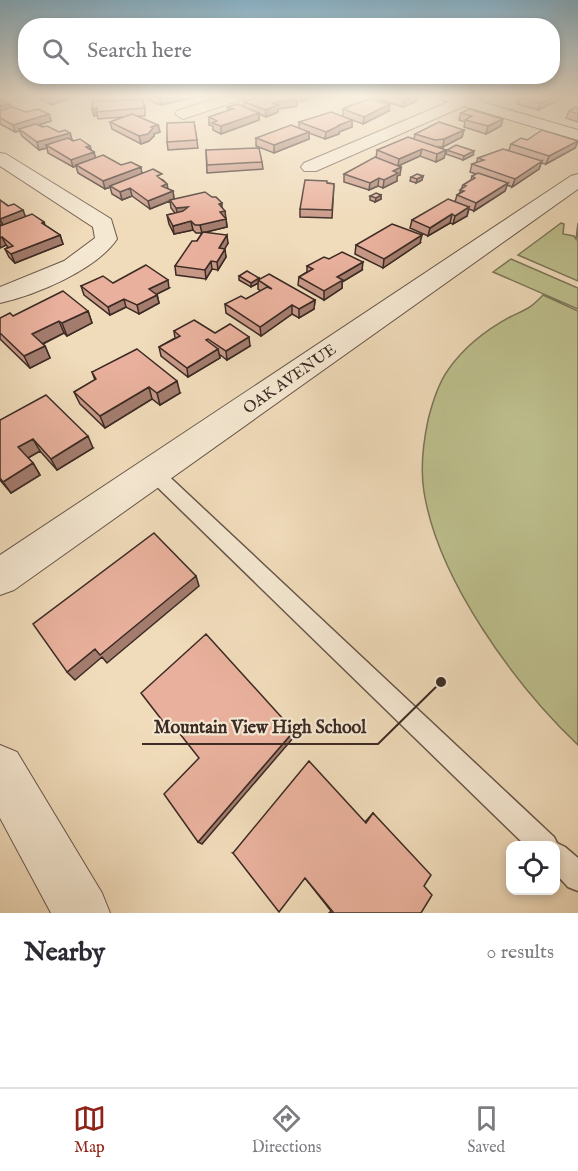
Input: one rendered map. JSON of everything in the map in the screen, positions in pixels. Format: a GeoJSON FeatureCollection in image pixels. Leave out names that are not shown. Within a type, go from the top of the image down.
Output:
{"type":"FeatureCollection","features":[{"type":"Feature","properties":{"kind":"street"},"geometry":{"type":"LineString","coordinates":[[310,167],[371,139]]}},
{"type":"Feature","properties":{"kind":"street"},"geometry":{"type":"LineString","coordinates":[[0,158],[103,224],[106,239],[98,250],[71,266],[0,296]]}},
{"type":"Feature","properties":{"kind":"street","name":"OAK AVENUE"},"geometry":{"type":"LineString","coordinates":[[0,577],[578,180]]}},
{"type":"Feature","properties":{"kind":"street"},"geometry":{"type":"LineString","coordinates":[[0,770],[82,913]]}},
{"type":"Feature","properties":{"kind":"lane"},"geometry":{"type":"LineString","coordinates":[[153,472],[540,841]]}},
{"type":"Feature","properties":{"kind":"lane"},"geometry":{"type":"LineString","coordinates":[[560,861],[578,877]]}},
{"type":"Feature","properties":{"kind":"green space"},"geometry":{"type":"Polygon","coordinates":[[[561,223],[564,224],[563,234],[574,236],[576,239],[578,223],[578,281],[518,255],[561,223]]]}},
{"type":"Feature","properties":{"kind":"green space"},"geometry":{"type":"Polygon","coordinates":[[[511,259],[578,288],[578,309],[493,272],[511,259]]]}},
{"type":"Feature","properties":{"kind":"green space"},"geometry":{"type":"Polygon","coordinates":[[[543,295],[578,311],[578,745],[529,693],[505,662],[462,595],[432,526],[422,474],[428,420],[444,376],[461,354],[484,333],[531,306],[543,295]]]}},
{"type":"Feature","properties":{"kind":"building"},"geometry":{"type":"Polygon","coordinates":[[[32,139],[49,139],[37,142],[32,139]]]}},
{"type":"Feature","properties":{"kind":"building"},"geometry":{"type":"Polygon","coordinates":[[[66,139],[73,141],[80,139],[94,152],[71,160],[46,145],[66,139]]]}},
{"type":"Feature","properties":{"kind":"building"},"geometry":{"type":"Polygon","coordinates":[[[167,139],[197,140],[167,142],[167,139]]]}},
{"type":"Feature","properties":{"kind":"building"},"geometry":{"type":"Polygon","coordinates":[[[258,139],[291,139],[274,145],[258,139]]]}},
{"type":"Feature","properties":{"kind":"building"},"geometry":{"type":"Polygon","coordinates":[[[404,139],[413,139],[446,150],[437,154],[422,149],[399,159],[377,150],[404,139]]]}},
{"type":"Feature","properties":{"kind":"building"},"geometry":{"type":"Polygon","coordinates":[[[520,139],[570,139],[578,141],[549,156],[511,144],[520,139]]]}},
{"type":"Feature","properties":{"kind":"building"},"geometry":{"type":"Polygon","coordinates":[[[456,145],[474,151],[464,156],[447,150],[456,145]]]}},
{"type":"Feature","properties":{"kind":"building"},"geometry":{"type":"Polygon","coordinates":[[[259,148],[262,162],[207,165],[206,150],[259,148]]]}},
{"type":"Feature","properties":{"kind":"building"},"geometry":{"type":"Polygon","coordinates":[[[503,149],[542,161],[515,179],[472,164],[484,160],[478,158],[503,149]]]}},
{"type":"Feature","properties":{"kind":"building"},"geometry":{"type":"Polygon","coordinates":[[[103,155],[121,165],[131,162],[141,167],[103,181],[76,165],[103,155]]]}},
{"type":"Feature","properties":{"kind":"building"},"geometry":{"type":"Polygon","coordinates":[[[375,157],[401,167],[393,171],[398,173],[384,180],[379,178],[370,183],[344,174],[375,157]]]}},
{"type":"Feature","properties":{"kind":"building"},"geometry":{"type":"Polygon","coordinates":[[[153,169],[162,174],[157,176],[167,184],[162,186],[173,191],[148,201],[130,188],[120,192],[110,186],[153,169]]]}},
{"type":"Feature","properties":{"kind":"building"},"geometry":{"type":"Polygon","coordinates":[[[478,173],[508,183],[476,203],[457,195],[464,191],[460,190],[466,186],[463,185],[475,178],[472,176],[478,173]]]}},
{"type":"Feature","properties":{"kind":"building"},"geometry":{"type":"Polygon","coordinates":[[[417,174],[423,176],[417,179],[411,177],[417,174]]]}},
{"type":"Feature","properties":{"kind":"building"},"geometry":{"type":"Polygon","coordinates":[[[305,180],[327,181],[327,183],[334,184],[332,210],[300,209],[305,180]]]}},
{"type":"Feature","properties":{"kind":"building"},"geometry":{"type":"Polygon","coordinates":[[[205,192],[222,203],[219,204],[225,211],[220,212],[226,219],[200,225],[195,225],[191,221],[173,226],[167,215],[183,211],[188,207],[176,208],[170,200],[205,192]]]}},
{"type":"Feature","properties":{"kind":"building"},"geometry":{"type":"Polygon","coordinates":[[[376,193],[381,195],[376,198],[370,196],[376,193]]]}},
{"type":"Feature","properties":{"kind":"building"},"geometry":{"type":"Polygon","coordinates":[[[448,199],[469,207],[455,216],[452,214],[430,228],[412,220],[448,199]]]}},
{"type":"Feature","properties":{"kind":"building"},"geometry":{"type":"Polygon","coordinates":[[[0,200],[8,206],[14,204],[23,210],[0,219],[0,200]]]}},
{"type":"Feature","properties":{"kind":"building"},"geometry":{"type":"Polygon","coordinates":[[[32,214],[60,235],[11,254],[5,249],[13,246],[2,237],[0,238],[0,226],[32,214]]]}},
{"type":"Feature","properties":{"kind":"building"},"geometry":{"type":"Polygon","coordinates":[[[392,224],[422,235],[384,259],[356,245],[392,224]]]}},
{"type":"Feature","properties":{"kind":"building"},"geometry":{"type":"Polygon","coordinates":[[[203,232],[227,235],[219,248],[225,249],[217,262],[211,261],[205,270],[175,266],[192,241],[197,241],[203,232]]]}},
{"type":"Feature","properties":{"kind":"building"},"geometry":{"type":"Polygon","coordinates":[[[342,252],[363,262],[337,277],[343,280],[324,291],[299,277],[313,269],[307,266],[324,257],[329,259],[342,252]]]}},
{"type":"Feature","properties":{"kind":"building"},"geometry":{"type":"Polygon","coordinates":[[[146,265],[168,280],[149,289],[157,295],[137,305],[124,299],[108,307],[81,286],[103,276],[113,283],[146,265]]]}},
{"type":"Feature","properties":{"kind":"building"},"geometry":{"type":"Polygon","coordinates":[[[247,271],[259,278],[251,283],[239,276],[247,271]]]}},
{"type":"Feature","properties":{"kind":"building"},"geometry":{"type":"Polygon","coordinates":[[[269,274],[315,300],[299,309],[292,305],[260,327],[225,304],[241,296],[246,299],[267,287],[272,289],[258,280],[269,274]]]}},
{"type":"Feature","properties":{"kind":"building"},"geometry":{"type":"Polygon","coordinates":[[[63,291],[88,311],[32,334],[45,346],[24,356],[0,333],[0,318],[10,313],[13,316],[63,291]]]}},
{"type":"Feature","properties":{"kind":"building"},"geometry":{"type":"Polygon","coordinates":[[[194,320],[215,333],[230,324],[249,337],[226,351],[208,339],[206,340],[218,349],[187,368],[159,347],[180,336],[174,331],[194,320]]]}},
{"type":"Feature","properties":{"kind":"building"},"geometry":{"type":"Polygon","coordinates":[[[137,349],[177,381],[157,393],[149,387],[100,416],[74,392],[96,379],[92,372],[137,349]]]}},
{"type":"Feature","properties":{"kind":"building"},"geometry":{"type":"Polygon","coordinates":[[[46,395],[88,436],[51,459],[33,439],[18,447],[33,463],[3,482],[0,478],[0,420],[46,395]]]}},
{"type":"Feature","properties":{"kind":"building"},"geometry":{"type":"Polygon","coordinates":[[[154,533],[196,576],[100,655],[95,649],[67,672],[33,624],[154,533]]]}},
{"type":"Feature","properties":{"kind":"building"},"geometry":{"type":"Polygon","coordinates":[[[206,634],[294,731],[198,842],[164,794],[199,758],[169,720],[165,724],[141,693],[206,634]]]}},
{"type":"Feature","properties":{"kind":"building"},"geometry":{"type":"Polygon","coordinates":[[[309,761],[366,823],[373,813],[431,875],[424,886],[432,895],[421,913],[332,913],[305,878],[279,912],[233,853],[309,761]]]}},
{"type":"Feature","properties":{"kind":"place","name":"Mountain View High School"},"geometry":{"type":"Point","coordinates":[441,682]}}]}
